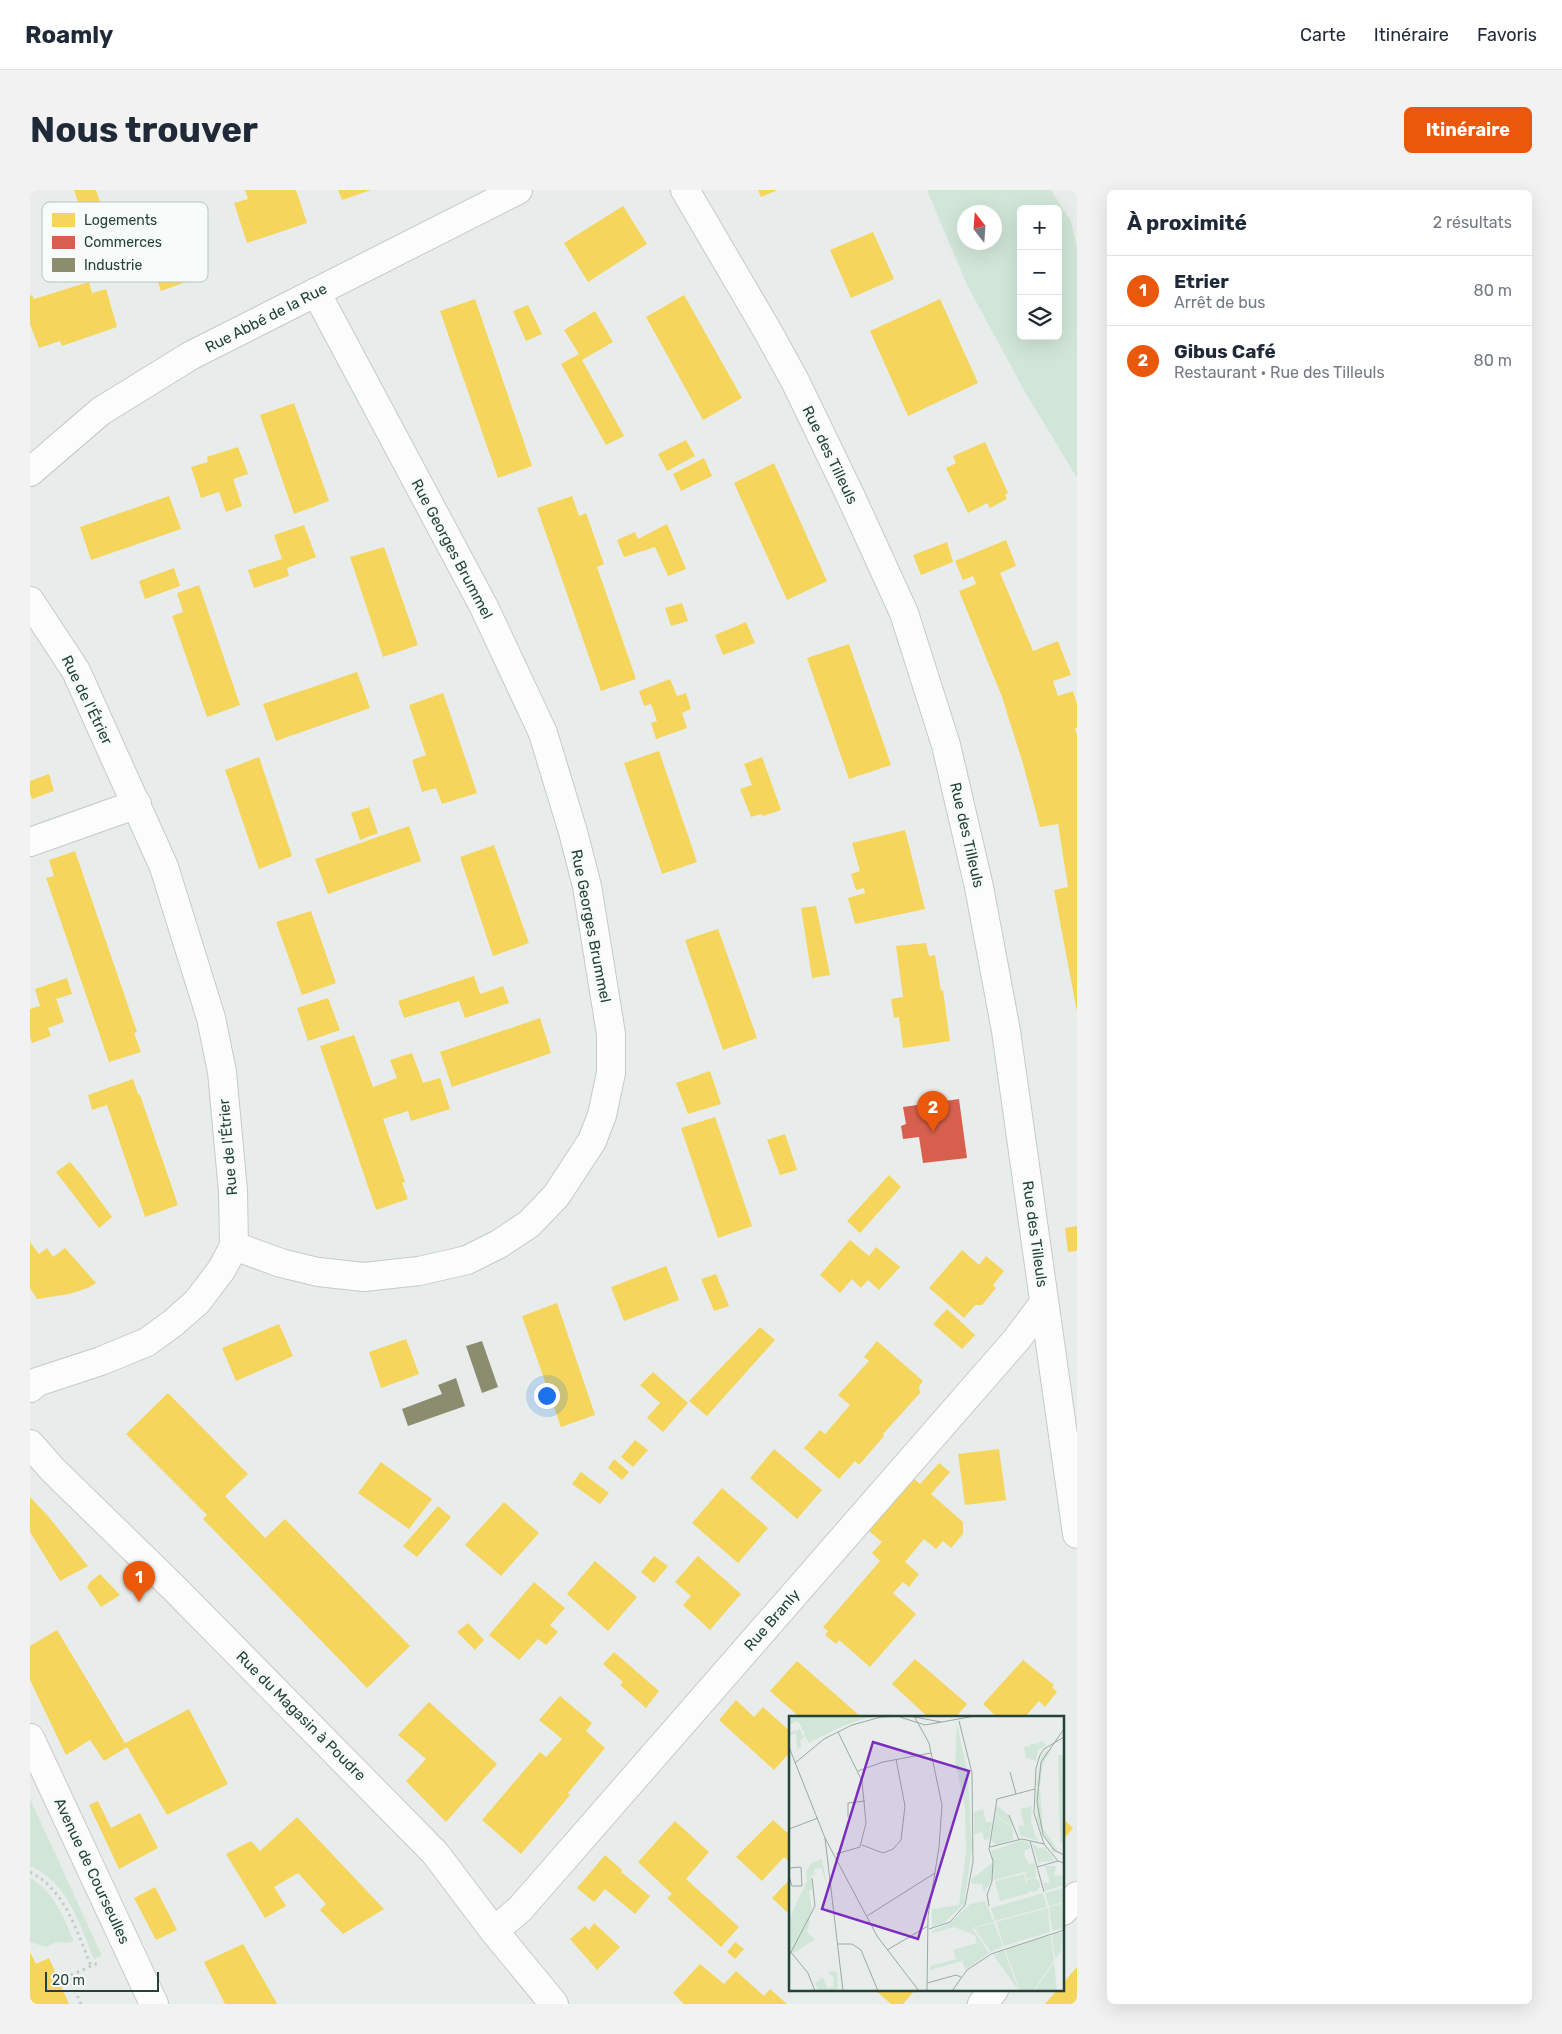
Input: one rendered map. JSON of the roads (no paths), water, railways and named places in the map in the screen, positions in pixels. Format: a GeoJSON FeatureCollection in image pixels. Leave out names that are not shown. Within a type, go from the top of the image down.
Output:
{"type":"FeatureCollection","features":[{"type":"Feature","properties":{"kind":"street","name":"Rue Abbé de la Rue"},"geometry":{"type":"LineString","coordinates":[[30,472],[101,411],[190,356],[518,190]]}},
{"type":"Feature","properties":{"kind":"street","name":"Rue des Tilleuls"},"geometry":{"type":"LineString","coordinates":[[685,190],[767,330],[795,382],[851,497],[904,613],[946,745],[979,887],[1006,1032],[1077,1534]]}},
{"type":"Feature","properties":{"kind":"street","name":"Rue Georges Brummel"},"geometry":{"type":"LineString","coordinates":[[234,1246],[281,1263],[318,1272],[364,1277],[418,1272],[467,1260],[499,1244],[529,1224],[556,1196],[592,1141],[602,1115],[610,1073],[611,1034],[587,886],[543,733],[484,608],[316,292]]}},
{"type":"Feature","properties":{"kind":"street","name":"Rue de l'Étrier"},"geometry":{"type":"LineString","coordinates":[[30,601],[76,672],[164,867],[211,1018],[222,1072],[233,1190],[234,1246],[222,1269],[197,1302],[147,1342],[101,1361],[37,1382],[30,1388]]}},
{"type":"Feature","properties":{"kind":"street"},"geometry":{"type":"LineString","coordinates":[[30,842],[137,804]]}},
{"type":"Feature","properties":{"kind":"street","name":"Rue Branly"},"geometry":{"type":"LineString","coordinates":[[494,1931],[520,1910],[1017,1339],[1044,1303]]}},
{"type":"Feature","properties":{"kind":"street","name":"Rue du Magasin à Poudre"},"geometry":{"type":"LineString","coordinates":[[30,1444],[53,1470],[175,1589],[435,1853],[494,1931],[554,2004]]}},
{"type":"Feature","properties":{"kind":"street","name":"Avenue de Courseulles"},"geometry":{"type":"LineString","coordinates":[[30,1738],[154,2004]]}},
{"type":"Feature","properties":{"kind":"street"},"geometry":{"type":"LineString","coordinates":[[1064,1910],[1077,1896]]}},
{"type":"Feature","properties":{"kind":"street"},"geometry":{"type":"LineString","coordinates":[[982,2004],[992,1992]]}},
{"type":"Feature","properties":{"kind":"place","name":"Gibus Café"},"geometry":{"type":"Point","coordinates":[933,1132]}},
{"type":"Feature","properties":{"kind":"place","name":"Etrier"},"geometry":{"type":"Point","coordinates":[139,1602]}}]}
